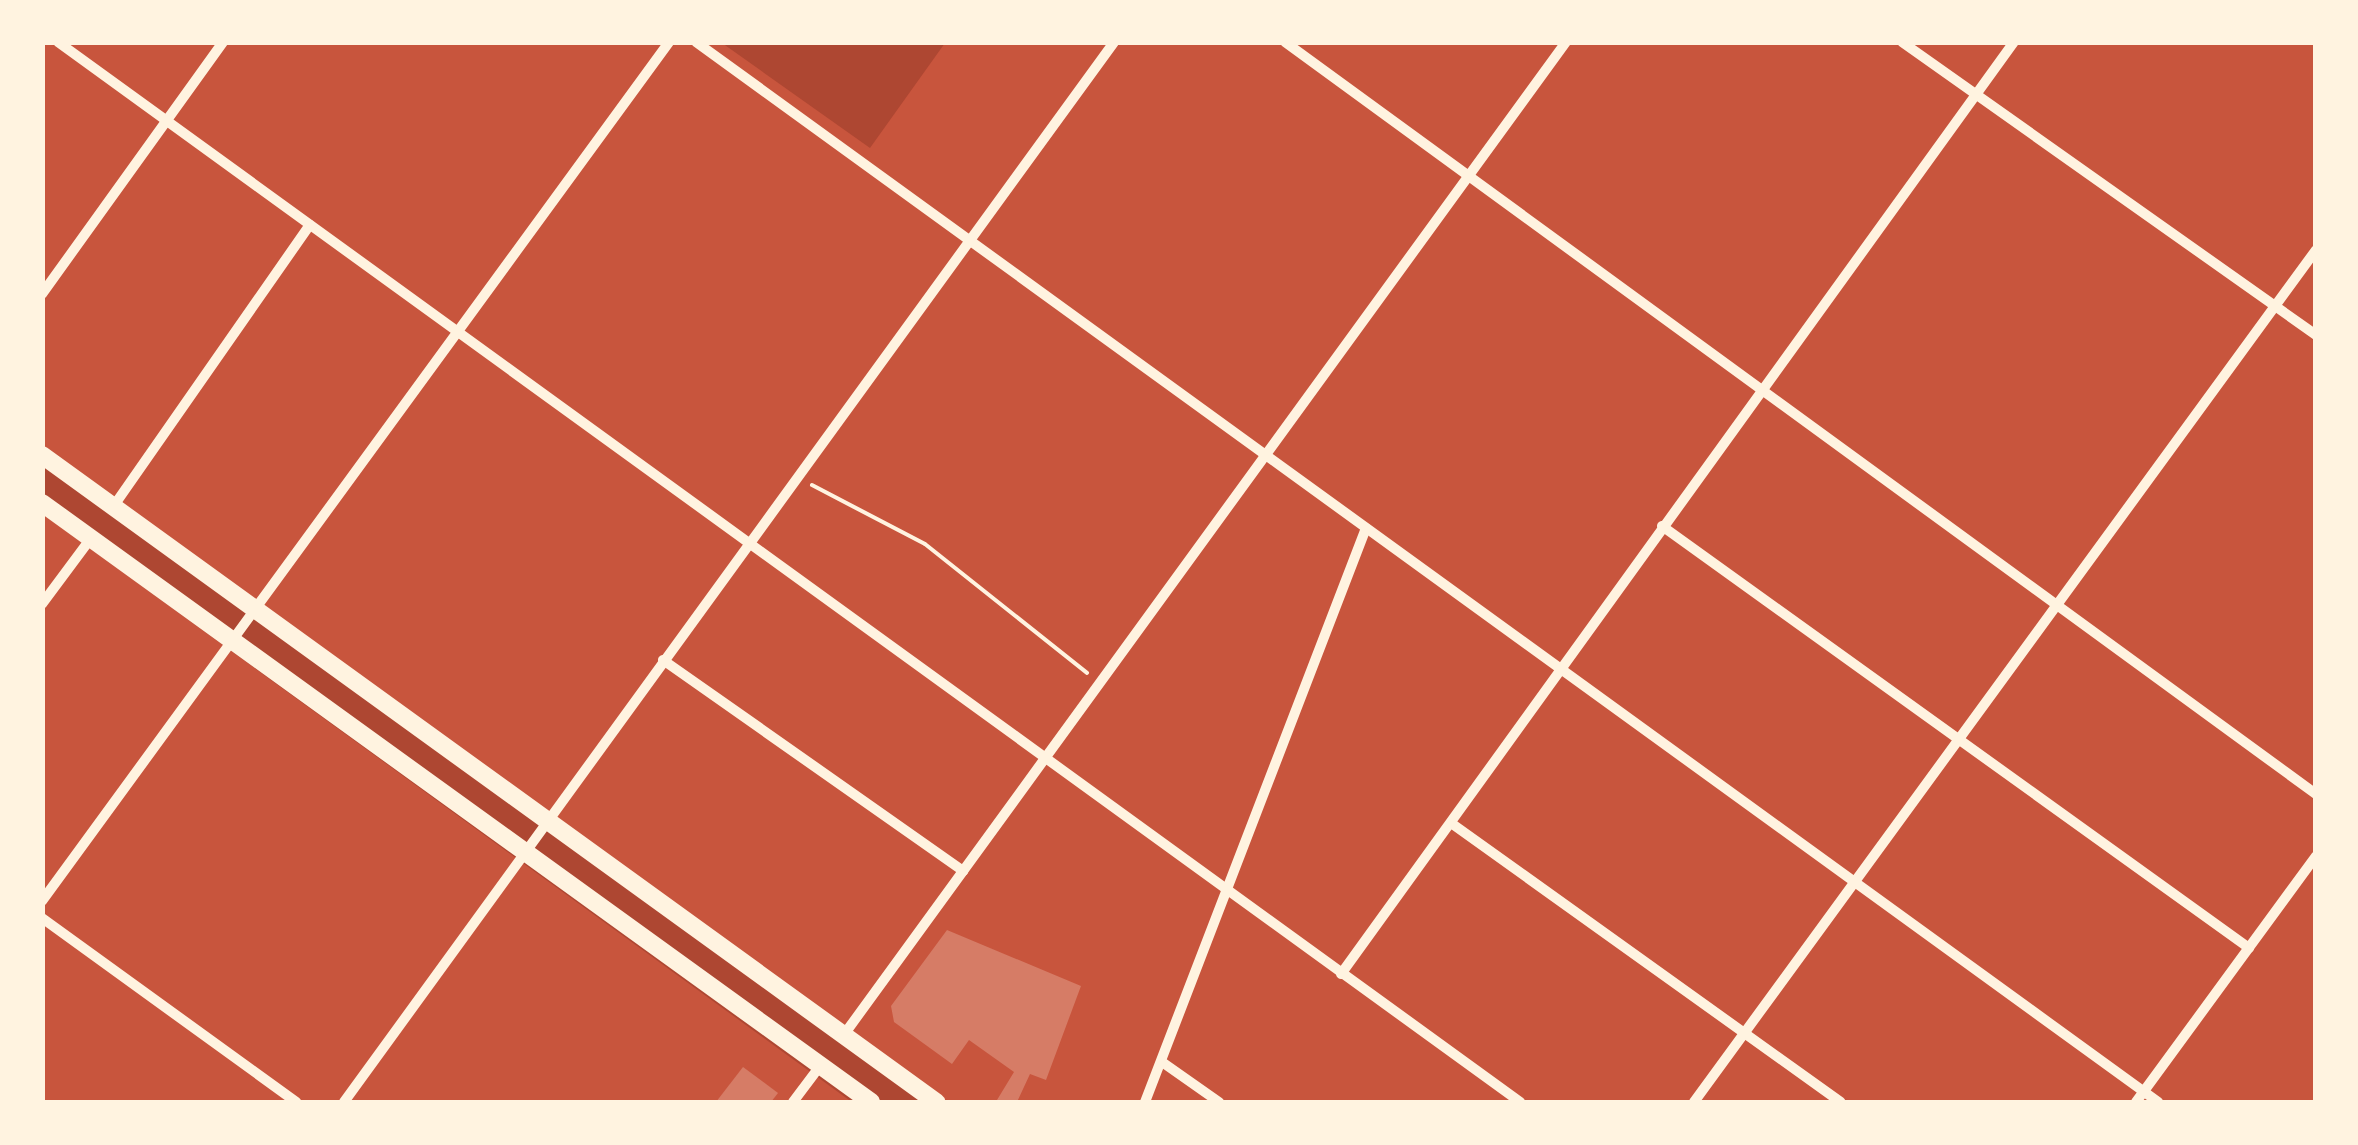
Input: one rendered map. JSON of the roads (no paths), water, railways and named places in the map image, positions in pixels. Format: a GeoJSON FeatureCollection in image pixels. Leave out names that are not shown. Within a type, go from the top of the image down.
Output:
{"type":"FeatureCollection","features":[{"type":"Feature","properties":{"kind":"main road"},"geometry":{"type":"LineString","coordinates":[[42,456],[936,1102]]}},
{"type":"Feature","properties":{"kind":"main road"},"geometry":{"type":"LineString","coordinates":[[42,503],[871,1102]]}},
{"type":"Feature","properties":{"kind":"street"},"geometry":{"type":"LineString","coordinates":[[58,42],[1228,896],[1520,1102]]}},
{"type":"Feature","properties":{"kind":"street"},"geometry":{"type":"LineString","coordinates":[[42,294],[223,42]]}},
{"type":"Feature","properties":{"kind":"street"},"geometry":{"type":"LineString","coordinates":[[42,902],[669,42]]}},
{"type":"Feature","properties":{"kind":"street"},"geometry":{"type":"LineString","coordinates":[[696,42],[1856,883],[2140,1097],[2158,1102]]}},
{"type":"Feature","properties":{"kind":"street"},"geometry":{"type":"LineString","coordinates":[[344,1102],[1114,42]]}},
{"type":"Feature","properties":{"kind":"street"},"geometry":{"type":"LineString","coordinates":[[1285,42],[2316,794]]}},
{"type":"Feature","properties":{"kind":"street"},"geometry":{"type":"LineString","coordinates":[[843,1036],[1566,42]]}},
{"type":"Feature","properties":{"kind":"street"},"geometry":{"type":"LineString","coordinates":[[1902,42],[2316,335]]}},
{"type":"Feature","properties":{"kind":"street"},"geometry":{"type":"LineString","coordinates":[[1341,974],[2014,42]]}},
{"type":"Feature","properties":{"kind":"street"},"geometry":{"type":"LineString","coordinates":[[113,507],[310,225]]}},
{"type":"Feature","properties":{"kind":"street"},"geometry":{"type":"LineString","coordinates":[[1694,1102],[2316,250]]}},
{"type":"Feature","properties":{"kind":"street"},"geometry":{"type":"LineString","coordinates":[[1662,526],[2249,948]]}},
{"type":"Feature","properties":{"kind":"street"},"geometry":{"type":"LineString","coordinates":[[1146,1102],[1366,528]]}},
{"type":"Feature","properties":{"kind":"street"},"geometry":{"type":"LineString","coordinates":[[42,604],[91,538]]}},
{"type":"Feature","properties":{"kind":"street"},"geometry":{"type":"LineString","coordinates":[[663,660],[963,870]]}},
{"type":"Feature","properties":{"kind":"street"},"geometry":{"type":"LineString","coordinates":[[1451,824],[1840,1102]]}},
{"type":"Feature","properties":{"kind":"street"},"geometry":{"type":"LineString","coordinates":[[2140,1097],[2316,856]]}},
{"type":"Feature","properties":{"kind":"street"},"geometry":{"type":"LineString","coordinates":[[42,918],[296,1102]]}},
{"type":"Feature","properties":{"kind":"street"},"geometry":{"type":"LineString","coordinates":[[1162,1062],[1220,1102]]}},
{"type":"Feature","properties":{"kind":"street"},"geometry":{"type":"LineString","coordinates":[[793,1102],[820,1066]]}}]}
